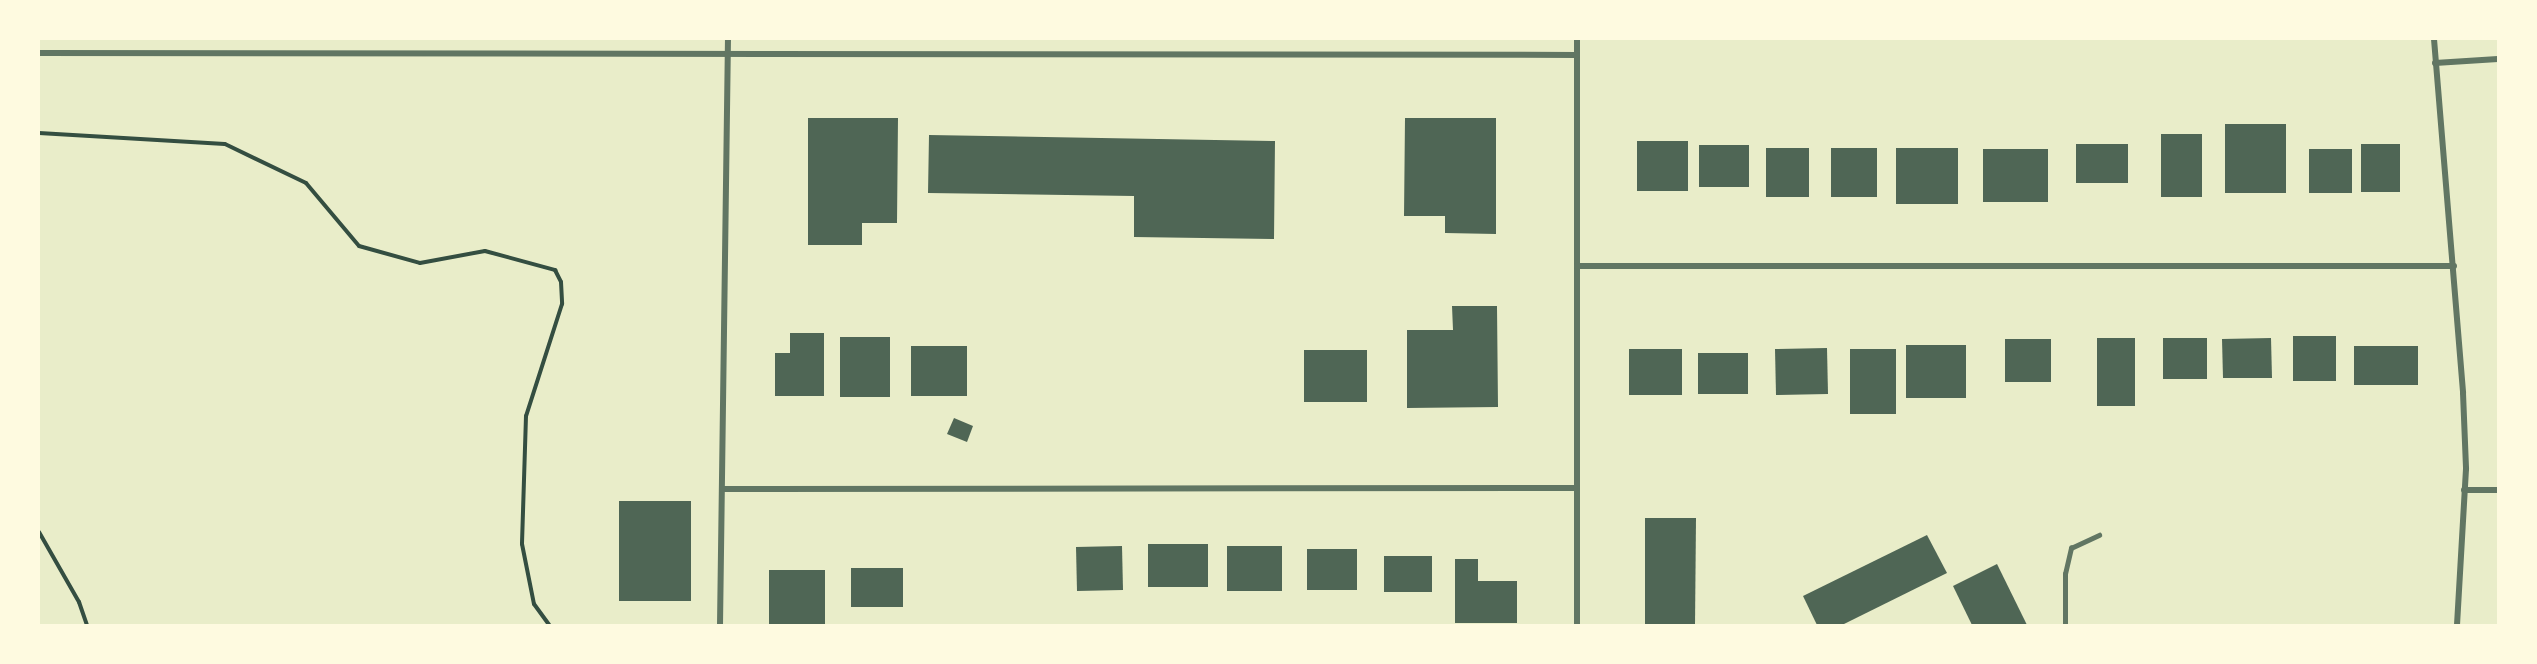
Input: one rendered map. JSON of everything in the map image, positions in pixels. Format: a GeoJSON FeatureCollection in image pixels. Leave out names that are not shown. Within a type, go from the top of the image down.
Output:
{"type":"FeatureCollection","features":[{"type":"Feature","properties":{"kind":"street"},"geometry":{"type":"LineString","coordinates":[[720,625],[728,39]]}},
{"type":"Feature","properties":{"kind":"street"},"geometry":{"type":"LineString","coordinates":[[1577,39],[1577,625]]}},
{"type":"Feature","properties":{"kind":"street"},"geometry":{"type":"LineString","coordinates":[[2434,39],[2463,393],[2464,490],[2457,625]]}},
{"type":"Feature","properties":{"kind":"street"},"geometry":{"type":"LineString","coordinates":[[39,53],[1577,55]]}},
{"type":"Feature","properties":{"kind":"street"},"geometry":{"type":"LineString","coordinates":[[2435,63],[2498,59]]}},
{"type":"Feature","properties":{"kind":"street"},"geometry":{"type":"LineString","coordinates":[[1577,266],[2454,266]]}},
{"type":"Feature","properties":{"kind":"street"},"geometry":{"type":"LineString","coordinates":[[722,489],[1577,488]]}},
{"type":"Feature","properties":{"kind":"street"},"geometry":{"type":"LineString","coordinates":[[2464,490],[2498,490]]}},
{"type":"Feature","properties":{"kind":"lane"},"geometry":{"type":"LineString","coordinates":[[2065,625],[2065,574],[2071,548],[2099,535]]}},
{"type":"Feature","properties":{"kind":"path"},"geometry":{"type":"LineString","coordinates":[[39,133],[225,144],[306,183],[359,246],[420,263],[485,251],[555,270],[562,304],[526,416],[522,544],[534,604],[549,625]]}},
{"type":"Feature","properties":{"kind":"path"},"geometry":{"type":"LineString","coordinates":[[39,532],[79,602],[87,625]]}},
{"type":"Feature","properties":{"kind":"building"},"geometry":{"type":"Polygon","coordinates":[[[808,118],[898,118],[897,223],[862,223],[862,245],[808,245],[808,118]]]}},
{"type":"Feature","properties":{"kind":"building"},"geometry":{"type":"Polygon","coordinates":[[[1405,118],[1496,118],[1496,234],[1445,233],[1445,216],[1404,216],[1405,118]]]}},
{"type":"Feature","properties":{"kind":"building"},"geometry":{"type":"Polygon","coordinates":[[[2225,124],[2286,124],[2286,193],[2225,193],[2225,124]]]}},
{"type":"Feature","properties":{"kind":"building"},"geometry":{"type":"Polygon","coordinates":[[[2161,134],[2202,134],[2202,197],[2161,197],[2161,134]]]}},
{"type":"Feature","properties":{"kind":"building"},"geometry":{"type":"Polygon","coordinates":[[[929,135],[1275,141],[1274,239],[1134,237],[1134,196],[928,193],[929,135]]]}},
{"type":"Feature","properties":{"kind":"building"},"geometry":{"type":"Polygon","coordinates":[[[1637,141],[1688,141],[1688,191],[1637,191],[1637,141]]]}},
{"type":"Feature","properties":{"kind":"building"},"geometry":{"type":"Polygon","coordinates":[[[2076,144],[2128,144],[2128,183],[2076,183],[2076,144]]]}},
{"type":"Feature","properties":{"kind":"building"},"geometry":{"type":"Polygon","coordinates":[[[2361,144],[2400,144],[2400,192],[2361,192],[2361,144]]]}},
{"type":"Feature","properties":{"kind":"building"},"geometry":{"type":"Polygon","coordinates":[[[1699,145],[1749,145],[1749,187],[1699,187],[1699,145]]]}},
{"type":"Feature","properties":{"kind":"building"},"geometry":{"type":"Polygon","coordinates":[[[1766,148],[1809,148],[1809,197],[1766,197],[1766,148]]]}},
{"type":"Feature","properties":{"kind":"building"},"geometry":{"type":"Polygon","coordinates":[[[1831,148],[1877,148],[1877,197],[1831,197],[1831,148]]]}},
{"type":"Feature","properties":{"kind":"building"},"geometry":{"type":"Polygon","coordinates":[[[1896,148],[1958,148],[1958,204],[1896,204],[1896,148]]]}},
{"type":"Feature","properties":{"kind":"building"},"geometry":{"type":"Polygon","coordinates":[[[1983,149],[2048,149],[2048,202],[1983,202],[1983,149]]]}},
{"type":"Feature","properties":{"kind":"building"},"geometry":{"type":"Polygon","coordinates":[[[2309,149],[2352,149],[2352,193],[2309,193],[2309,149]]]}},
{"type":"Feature","properties":{"kind":"building"},"geometry":{"type":"Polygon","coordinates":[[[1452,306],[1497,306],[1498,407],[1407,408],[1407,330],[1453,330],[1452,306]]]}},
{"type":"Feature","properties":{"kind":"building"},"geometry":{"type":"Polygon","coordinates":[[[790,333],[824,333],[824,396],[775,396],[775,353],[790,353],[790,333]]]}},
{"type":"Feature","properties":{"kind":"building"},"geometry":{"type":"Polygon","coordinates":[[[2293,336],[2336,336],[2336,381],[2293,381],[2293,336]]]}},
{"type":"Feature","properties":{"kind":"building"},"geometry":{"type":"Polygon","coordinates":[[[840,337],[890,337],[890,397],[840,397],[840,337]]]}},
{"type":"Feature","properties":{"kind":"building"},"geometry":{"type":"Polygon","coordinates":[[[2097,338],[2135,338],[2135,406],[2097,406],[2097,338]]]}},
{"type":"Feature","properties":{"kind":"building"},"geometry":{"type":"Polygon","coordinates":[[[2163,338],[2207,338],[2207,379],[2163,379],[2163,338]]]}},
{"type":"Feature","properties":{"kind":"building"},"geometry":{"type":"Polygon","coordinates":[[[2271,338],[2272,378],[2223,378],[2222,339],[2271,338]]]}},
{"type":"Feature","properties":{"kind":"building"},"geometry":{"type":"Polygon","coordinates":[[[2005,339],[2051,339],[2051,382],[2005,382],[2005,339]]]}},
{"type":"Feature","properties":{"kind":"building"},"geometry":{"type":"Polygon","coordinates":[[[1906,345],[1966,345],[1966,398],[1906,398],[1906,345]]]}},
{"type":"Feature","properties":{"kind":"building"},"geometry":{"type":"Polygon","coordinates":[[[911,346],[967,346],[967,396],[911,396],[911,346]]]}},
{"type":"Feature","properties":{"kind":"building"},"geometry":{"type":"Polygon","coordinates":[[[2354,346],[2418,346],[2418,385],[2354,385],[2354,346]]]}},
{"type":"Feature","properties":{"kind":"building"},"geometry":{"type":"Polygon","coordinates":[[[1827,348],[1828,394],[1776,395],[1775,349],[1827,348]]]}},
{"type":"Feature","properties":{"kind":"building"},"geometry":{"type":"Polygon","coordinates":[[[1629,349],[1682,349],[1682,395],[1629,395],[1629,349]]]}},
{"type":"Feature","properties":{"kind":"building"},"geometry":{"type":"Polygon","coordinates":[[[1850,349],[1896,349],[1896,414],[1850,414],[1850,349]]]}},
{"type":"Feature","properties":{"kind":"building"},"geometry":{"type":"Polygon","coordinates":[[[1304,350],[1367,350],[1367,402],[1304,402],[1304,350]]]}},
{"type":"Feature","properties":{"kind":"building"},"geometry":{"type":"Polygon","coordinates":[[[1698,353],[1748,353],[1748,394],[1698,394],[1698,353]]]}},
{"type":"Feature","properties":{"kind":"building"},"geometry":{"type":"Polygon","coordinates":[[[954,418],[973,426],[967,442],[947,434],[954,418]]]}},
{"type":"Feature","properties":{"kind":"building"},"geometry":{"type":"Polygon","coordinates":[[[619,501],[691,501],[691,601],[619,601],[619,501]]]}},
{"type":"Feature","properties":{"kind":"building"},"geometry":{"type":"Polygon","coordinates":[[[1645,518],[1696,518],[1695,625],[1645,625],[1645,518]]]}},
{"type":"Feature","properties":{"kind":"building"},"geometry":{"type":"Polygon","coordinates":[[[1927,535],[1947,573],[1842,625],[1817,625],[1803,596],[1927,535]]]}},
{"type":"Feature","properties":{"kind":"building"},"geometry":{"type":"Polygon","coordinates":[[[1148,544],[1208,544],[1208,587],[1148,587],[1148,544]]]}},
{"type":"Feature","properties":{"kind":"building"},"geometry":{"type":"Polygon","coordinates":[[[1122,546],[1123,590],[1077,591],[1076,547],[1122,546]]]}},
{"type":"Feature","properties":{"kind":"building"},"geometry":{"type":"Polygon","coordinates":[[[1227,546],[1282,546],[1282,591],[1227,591],[1227,546]]]}},
{"type":"Feature","properties":{"kind":"building"},"geometry":{"type":"Polygon","coordinates":[[[1307,549],[1357,549],[1357,590],[1307,590],[1307,549]]]}},
{"type":"Feature","properties":{"kind":"building"},"geometry":{"type":"Polygon","coordinates":[[[1384,556],[1432,556],[1432,592],[1384,592],[1384,556]]]}},
{"type":"Feature","properties":{"kind":"building"},"geometry":{"type":"Polygon","coordinates":[[[1455,559],[1478,559],[1478,581],[1517,581],[1517,623],[1455,623],[1455,559]]]}},
{"type":"Feature","properties":{"kind":"building"},"geometry":{"type":"Polygon","coordinates":[[[1997,564],[2027,625],[1972,625],[1953,586],[1997,564]]]}},
{"type":"Feature","properties":{"kind":"building"},"geometry":{"type":"Polygon","coordinates":[[[851,568],[903,568],[903,607],[851,607],[851,568]]]}},
{"type":"Feature","properties":{"kind":"building"},"geometry":{"type":"Polygon","coordinates":[[[769,570],[825,570],[825,625],[769,625],[769,570]]]}}]}
